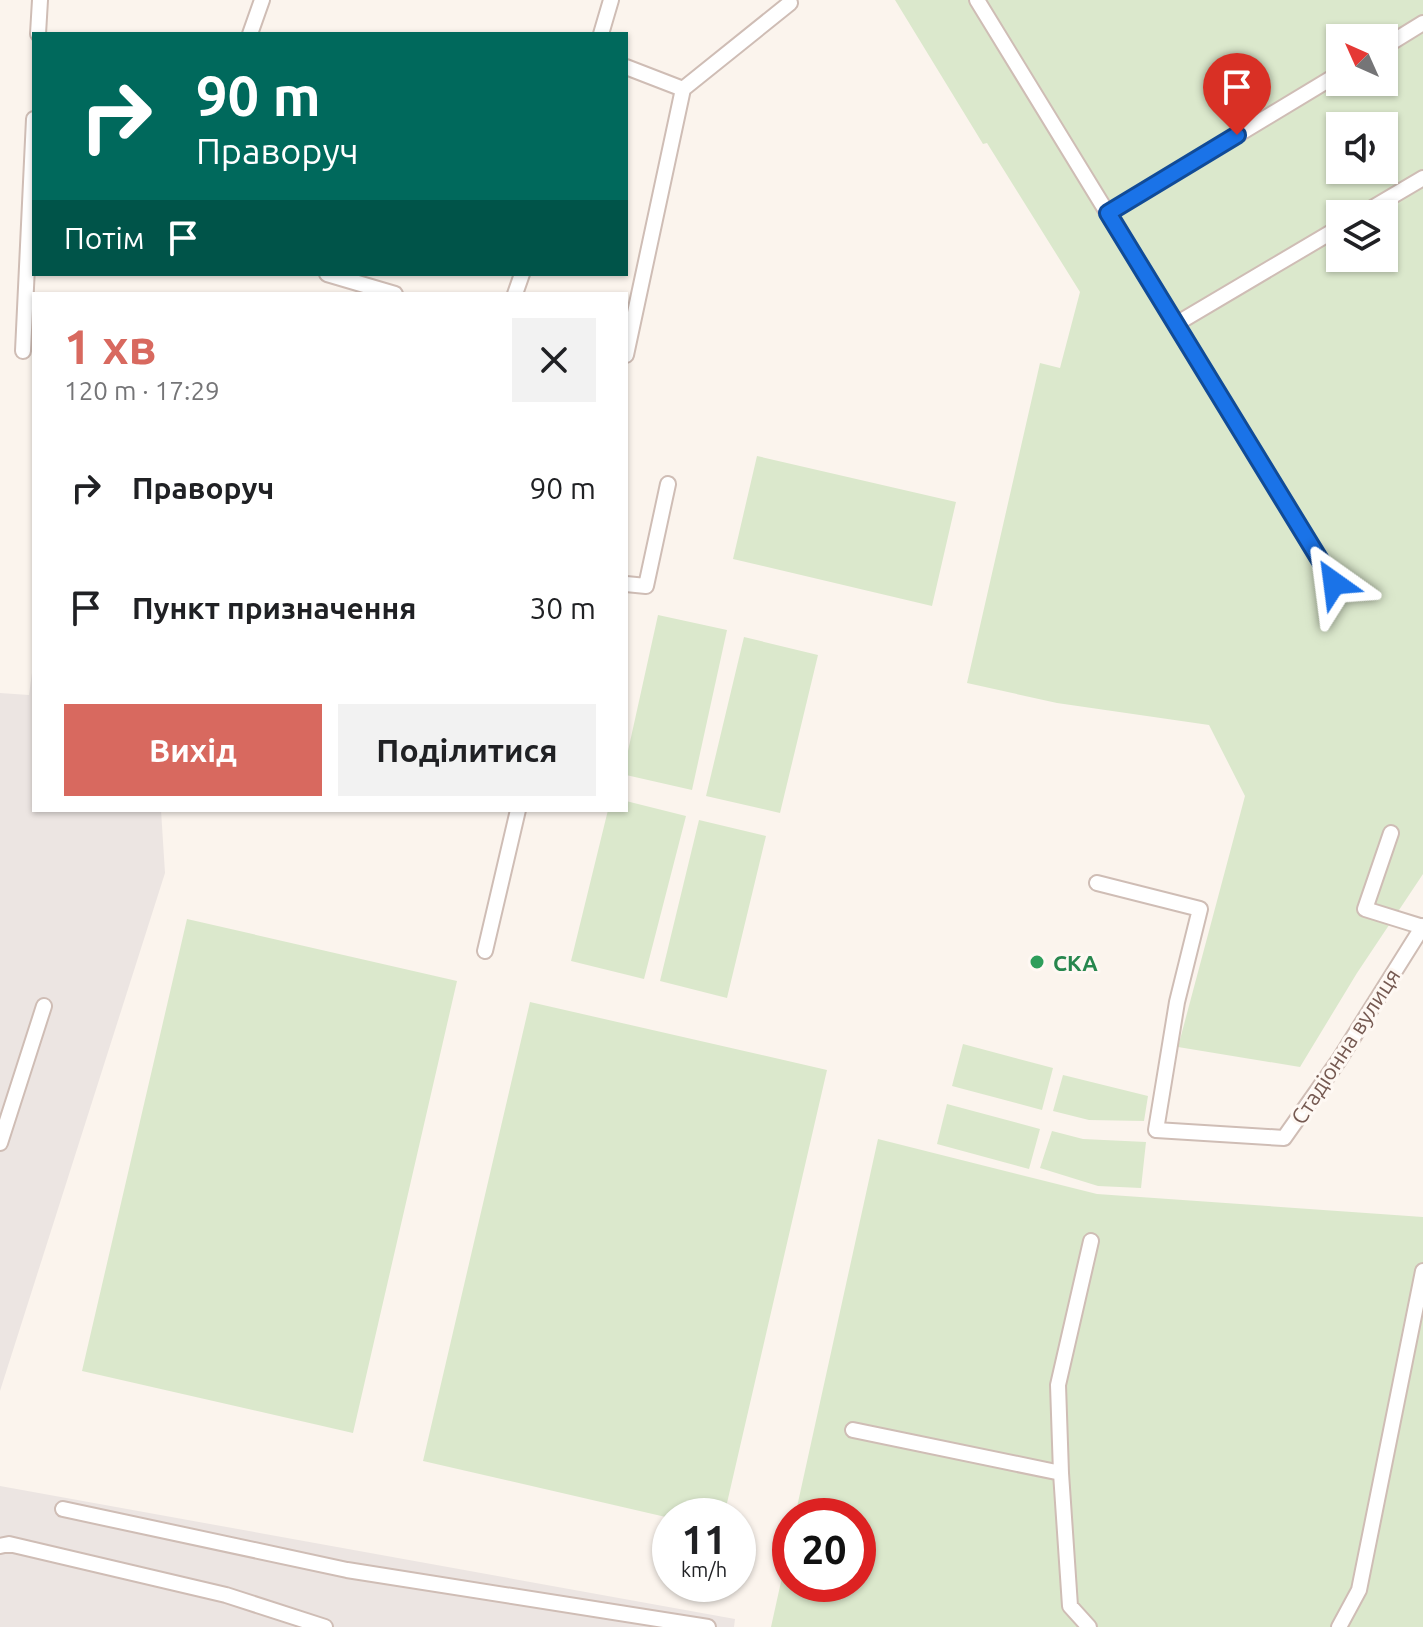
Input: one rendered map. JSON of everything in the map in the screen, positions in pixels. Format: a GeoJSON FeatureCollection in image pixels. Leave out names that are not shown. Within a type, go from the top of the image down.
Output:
{"type":"FeatureCollection","features":[{"type":"Feature","properties":{"kind":"lane"},"geometry":{"type":"LineString","coordinates":[[38,32],[40,0]]}},
{"type":"Feature","properties":{"kind":"lane"},"geometry":{"type":"LineString","coordinates":[[251,32],[262,0]]}},
{"type":"Feature","properties":{"kind":"lane"},"geometry":{"type":"LineString","coordinates":[[602,32],[611,0]]}},
{"type":"Feature","properties":{"kind":"lane"},"geometry":{"type":"LineString","coordinates":[[977,0],[1334,583]]}},
{"type":"Feature","properties":{"kind":"lane"},"geometry":{"type":"LineString","coordinates":[[628,346],[683,89],[790,3]]}},
{"type":"Feature","properties":{"kind":"lane"},"geometry":{"type":"LineString","coordinates":[[1398,38],[1423,23]]}},
{"type":"Feature","properties":{"kind":"lane"},"geometry":{"type":"LineString","coordinates":[[628,68],[683,89]]}},
{"type":"Feature","properties":{"kind":"lane"},"geometry":{"type":"LineString","coordinates":[[1108,213],[1326,81]]}},
{"type":"Feature","properties":{"kind":"lane"},"geometry":{"type":"LineString","coordinates":[[23,351],[32,161]]}},
{"type":"Feature","properties":{"kind":"lane"},"geometry":{"type":"LineString","coordinates":[[1386,200],[1423,178]]}},
{"type":"Feature","properties":{"kind":"lane"},"geometry":{"type":"LineString","coordinates":[[1176,324],[1326,235]]}},
{"type":"Feature","properties":{"kind":"lane"},"geometry":{"type":"LineString","coordinates":[[334,276],[388,292]]}},
{"type":"Feature","properties":{"kind":"lane"},"geometry":{"type":"LineString","coordinates":[[628,584],[646,586],[668,484]]}},
{"type":"Feature","properties":{"kind":"lane"},"geometry":{"type":"LineString","coordinates":[[485,951],[518,812]]}},
{"type":"Feature","properties":{"kind":"lane"},"geometry":{"type":"LineString","coordinates":[[1391,833],[1365,909],[1423,926]]}},
{"type":"Feature","properties":{"kind":"lane","name":"Стадіонна вулиця"},"geometry":{"type":"LineString","coordinates":[[1097,883],[1200,909],[1177,1002],[1156,1130],[1284,1138],[1339,1060],[1423,926]]}},
{"type":"Feature","properties":{"kind":"lane"},"geometry":{"type":"LineString","coordinates":[[0,1143],[44,1006]]}},
{"type":"Feature","properties":{"kind":"lane"},"geometry":{"type":"LineString","coordinates":[[1089,1627],[1070,1606],[1058,1385],[1091,1241]]}},
{"type":"Feature","properties":{"kind":"lane"},"geometry":{"type":"LineString","coordinates":[[1339,1627],[1359,1590],[1423,1271]]}},
{"type":"Feature","properties":{"kind":"lane"},"geometry":{"type":"LineString","coordinates":[[853,1430],[1061,1473]]}},
{"type":"Feature","properties":{"kind":"lane"},"geometry":{"type":"LineString","coordinates":[[63,1509],[347,1570],[708,1627]]}},
{"type":"Feature","properties":{"kind":"lane"},"geometry":{"type":"LineString","coordinates":[[0,1546],[9,1544],[226,1595],[325,1627]]}},
{"type":"Feature","properties":{"kind":"shaded area"},"geometry":{"type":"Polygon","coordinates":[[[32,673],[32,812],[161,812],[165,873],[0,1391],[0,693],[29,695],[32,673]]]}},
{"type":"Feature","properties":{"kind":"shaded area"},"geometry":{"type":"Polygon","coordinates":[[[0,1486],[735,1619],[734,1627],[0,1627],[0,1486]]]}},
{"type":"Feature","properties":{"kind":"green space"},"geometry":{"type":"Polygon","coordinates":[[[895,0],[1423,0],[1423,874],[1357,973],[1300,1067],[1178,1047],[1245,796],[1209,725],[1057,703],[967,683],[1040,363],[1060,368],[1080,292],[987,143],[983,144],[895,0]]]}},
{"type":"Feature","properties":{"kind":"green space"},"geometry":{"type":"Polygon","coordinates":[[[757,456],[956,502],[932,606],[733,559],[757,456]]]}},
{"type":"Feature","properties":{"kind":"green space"},"geometry":{"type":"Polygon","coordinates":[[[658,615],[727,630],[692,790],[628,775],[628,751],[658,615]]]}},
{"type":"Feature","properties":{"kind":"green space"},"geometry":{"type":"Polygon","coordinates":[[[744,637],[818,655],[780,813],[706,796],[744,637]]]}},
{"type":"Feature","properties":{"kind":"green space"},"geometry":{"type":"Polygon","coordinates":[[[628,802],[686,816],[644,979],[571,961],[608,812],[628,812],[628,802]]]}},
{"type":"Feature","properties":{"kind":"green space"},"geometry":{"type":"Polygon","coordinates":[[[699,820],[766,836],[727,998],[660,981],[699,820]]]}},
{"type":"Feature","properties":{"kind":"green space"},"geometry":{"type":"Polygon","coordinates":[[[187,919],[457,981],[353,1433],[82,1371],[187,919]]]}},
{"type":"Feature","properties":{"kind":"green space"},"geometry":{"type":"Polygon","coordinates":[[[530,1002],[827,1070],[728,1498],[652,1498],[652,1514],[423,1461],[530,1002]]]}},
{"type":"Feature","properties":{"kind":"green space"},"geometry":{"type":"Polygon","coordinates":[[[963,1044],[1053,1068],[1042,1110],[952,1086],[963,1044]]]}},
{"type":"Feature","properties":{"kind":"green space"},"geometry":{"type":"Polygon","coordinates":[[[1063,1075],[1148,1096],[1144,1121],[1089,1120],[1053,1111],[1063,1075]]]}},
{"type":"Feature","properties":{"kind":"green space"},"geometry":{"type":"Polygon","coordinates":[[[947,1104],[1040,1129],[1029,1169],[937,1144],[947,1104]]]}},
{"type":"Feature","properties":{"kind":"green space"},"geometry":{"type":"Polygon","coordinates":[[[1052,1131],[1083,1139],[1146,1142],[1141,1188],[1098,1186],[1040,1168],[1052,1131]]]}},
{"type":"Feature","properties":{"kind":"green space"},"geometry":{"type":"Polygon","coordinates":[[[878,1139],[1097,1194],[1423,1217],[1423,1627],[771,1627],[777,1602],[876,1602],[876,1498],[799,1498],[878,1139]]]}},
{"type":"Feature","properties":{"kind":"place","name":"СКА"},"geometry":{"type":"Point","coordinates":[1037,962]}},
{"type":"Feature","properties":{"kind":"route"},"geometry":{"type":"LineString","coordinates":[[1237,135],[1108,213],[1334,583]]}}]}
